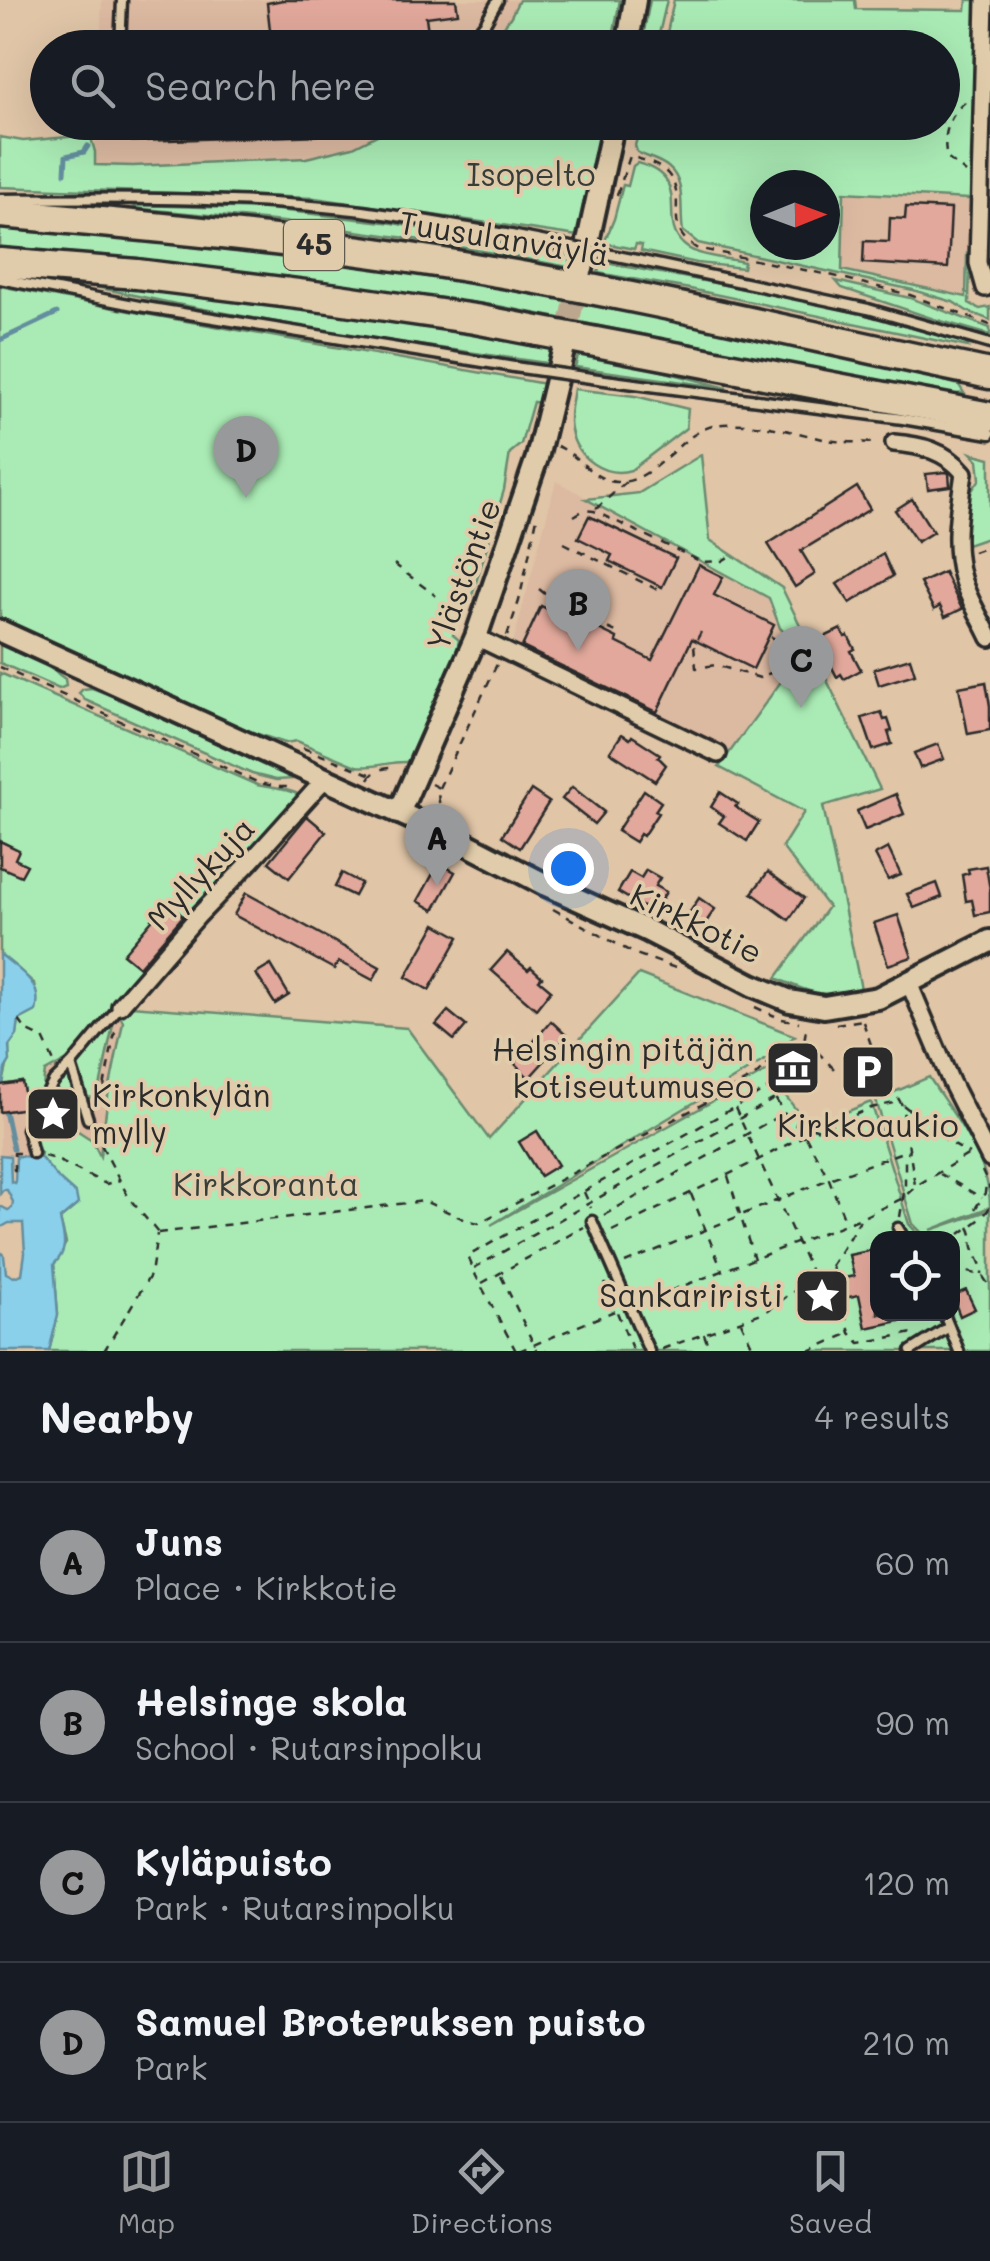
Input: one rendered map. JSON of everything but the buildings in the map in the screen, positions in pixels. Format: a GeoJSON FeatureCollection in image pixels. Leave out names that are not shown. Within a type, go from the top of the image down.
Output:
{"type":"FeatureCollection","features":[{"type":"Feature","properties":{"kind":"highway","name":"Tuusulanväylä"},"geometry":{"type":"LineString","coordinates":[[0,213],[344,249],[488,270],[626,295],[934,363],[990,371]]}},
{"type":"Feature","properties":{"kind":"highway","name":"45"},"geometry":{"type":"LineString","coordinates":[[0,263],[137,274],[475,318],[990,417]]}},
{"type":"Feature","properties":{"kind":"highway"},"geometry":{"type":"LineString","coordinates":[[927,407],[990,431]]}},
{"type":"Feature","properties":{"kind":"street"},"geometry":{"type":"LineString","coordinates":[[630,30],[635,0]]}},
{"type":"Feature","properties":{"kind":"street"},"geometry":{"type":"LineString","coordinates":[[984,0],[978,263],[985,288]]}},
{"type":"Feature","properties":{"kind":"street"},"geometry":{"type":"LineString","coordinates":[[582,269],[610,140]]}},
{"type":"Feature","properties":{"kind":"street","name":"Ylästöntie"},"geometry":{"type":"LineString","coordinates":[[399,812],[476,636],[537,458],[563,351]]}},
{"type":"Feature","properties":{"kind":"street"},"geometry":{"type":"LineString","coordinates":[[894,442],[920,445],[942,454],[964,472],[957,523],[958,558],[963,582],[990,638]]}},
{"type":"Feature","properties":{"kind":"street","name":"Kirkkotie"},"geometry":{"type":"LineString","coordinates":[[0,632],[459,840],[790,1001],[824,1006],[878,998],[990,941]]}},
{"type":"Feature","properties":{"kind":"street"},"geometry":{"type":"LineString","coordinates":[[476,636],[718,754]]}},
{"type":"Feature","properties":{"kind":"street","name":"Myllykuja"},"geometry":{"type":"LineString","coordinates":[[120,1006],[324,780]]}},
{"type":"Feature","properties":{"kind":"street"},"geometry":{"type":"LineString","coordinates":[[908,984],[983,1151]]}},
{"type":"Feature","properties":{"kind":"lane"},"geometry":{"type":"LineString","coordinates":[[121,30],[122,0]]}},
{"type":"Feature","properties":{"kind":"lane"},"geometry":{"type":"LineString","coordinates":[[479,30],[498,0]]}},
{"type":"Feature","properties":{"kind":"lane"},"geometry":{"type":"LineString","coordinates":[[0,199],[150,198],[356,210],[637,260],[868,309],[990,344]]}},
{"type":"Feature","properties":{"kind":"lane"},"geometry":{"type":"LineString","coordinates":[[0,279],[514,368],[990,431]]}},
{"type":"Feature","properties":{"kind":"lane"},"geometry":{"type":"LineString","coordinates":[[33,1153],[27,1129],[60,1074],[120,1006]]}},
{"type":"Feature","properties":{"kind":"lane"},"geometry":{"type":"LineString","coordinates":[[71,1065],[88,1119]]}},
{"type":"Feature","properties":{"kind":"lane"},"geometry":{"type":"LineString","coordinates":[[592,1222],[652,1351]]}},
{"type":"Feature","properties":{"kind":"lane"},"geometry":{"type":"LineString","coordinates":[[947,1321],[960,1351]]}},
{"type":"Feature","properties":{"kind":"lane"},"geometry":{"type":"LineString","coordinates":[[911,1351],[949,1327]]}},
{"type":"Feature","properties":{"kind":"path"},"geometry":{"type":"LineString","coordinates":[[960,106],[982,90]]}},
{"type":"Feature","properties":{"kind":"path"},"geometry":{"type":"LineString","coordinates":[[945,140],[945,152],[952,164],[966,174],[980,175]]}},
{"type":"Feature","properties":{"kind":"path"},"geometry":{"type":"LineString","coordinates":[[630,156],[666,172],[674,186],[679,232],[696,248],[910,294],[990,325]]}},
{"type":"Feature","properties":{"kind":"path"},"geometry":{"type":"LineString","coordinates":[[555,446],[614,482],[649,472],[708,426],[775,426],[826,440],[894,442]]}},
{"type":"Feature","properties":{"kind":"path"},"geometry":{"type":"LineString","coordinates":[[594,510],[628,480]]}},
{"type":"Feature","properties":{"kind":"path"},"geometry":{"type":"LineString","coordinates":[[439,788],[503,650],[540,504]]}},
{"type":"Feature","properties":{"kind":"path"},"geometry":{"type":"LineString","coordinates":[[574,516],[594,510],[702,562],[722,561],[733,554]]}},
{"type":"Feature","properties":{"kind":"path"},"geometry":{"type":"LineString","coordinates":[[564,544],[662,592]]}},
{"type":"Feature","properties":{"kind":"path"},"geometry":{"type":"LineString","coordinates":[[394,564],[436,596]]}},
{"type":"Feature","properties":{"kind":"path"},"geometry":{"type":"LineString","coordinates":[[539,590],[562,606],[616,632]]}},
{"type":"Feature","properties":{"kind":"path"},"geometry":{"type":"LineString","coordinates":[[700,632],[694,645],[696,668],[716,665],[760,678],[776,670],[784,643],[771,637]]}},
{"type":"Feature","properties":{"kind":"path"},"geometry":{"type":"LineString","coordinates":[[0,667],[69,698]]}},
{"type":"Feature","properties":{"kind":"path"},"geometry":{"type":"LineString","coordinates":[[295,744],[372,775]]}},
{"type":"Feature","properties":{"kind":"path"},"geometry":{"type":"LineString","coordinates":[[104,1351],[151,1274],[158,1233],[129,1198],[88,1119],[104,1087],[120,1006]]}},
{"type":"Feature","properties":{"kind":"path"},"geometry":{"type":"LineString","coordinates":[[19,1020],[26,1030],[43,1038],[60,1074]]}},
{"type":"Feature","properties":{"kind":"path"},"geometry":{"type":"LineString","coordinates":[[862,1020],[874,1053]]}},
{"type":"Feature","properties":{"kind":"path"},"geometry":{"type":"LineString","coordinates":[[804,1042],[806,1023]]}},
{"type":"Feature","properties":{"kind":"path"},"geometry":{"type":"LineString","coordinates":[[158,1233],[424,1201],[480,1223],[754,1077],[796,1044],[810,1043],[839,1074]]}},
{"type":"Feature","properties":{"kind":"path"},"geometry":{"type":"LineString","coordinates":[[890,1084],[900,1103],[916,1186]]}},
{"type":"Feature","properties":{"kind":"path"},"geometry":{"type":"LineString","coordinates":[[846,1222],[805,1134],[769,1088],[468,1256],[517,1351],[861,1218],[902,1198],[938,1172],[983,1151]]}},
{"type":"Feature","properties":{"kind":"path"},"geometry":{"type":"LineString","coordinates":[[473,1268],[776,1098]]}},
{"type":"Feature","properties":{"kind":"path"},"geometry":{"type":"LineString","coordinates":[[793,1122],[820,1130],[871,1108],[900,1103],[934,1131],[983,1151]]}},
{"type":"Feature","properties":{"kind":"path"},"geometry":{"type":"LineString","coordinates":[[734,1107],[814,1278]]}},
{"type":"Feature","properties":{"kind":"path"},"geometry":{"type":"LineString","coordinates":[[583,1191],[597,1219],[784,1112]]}},
{"type":"Feature","properties":{"kind":"path"},"geometry":{"type":"LineString","coordinates":[[599,1238],[805,1134]]}},
{"type":"Feature","properties":{"kind":"path"},"geometry":{"type":"LineString","coordinates":[[676,1139],[682,1150]]}},
{"type":"Feature","properties":{"kind":"path"},"geometry":{"type":"LineString","coordinates":[[633,1351],[601,1274],[908,1150]]}},
{"type":"Feature","properties":{"kind":"path"},"geometry":{"type":"LineString","coordinates":[[898,1228],[908,1150]]}},
{"type":"Feature","properties":{"kind":"path"},"geometry":{"type":"LineString","coordinates":[[14,1177],[14,1153],[33,1153],[56,1158],[106,1184],[120,1180]]}},
{"type":"Feature","properties":{"kind":"path"},"geometry":{"type":"LineString","coordinates":[[938,1172],[982,1198]]}},
{"type":"Feature","properties":{"kind":"path"},"geometry":{"type":"LineString","coordinates":[[728,1175],[754,1259]]}},
{"type":"Feature","properties":{"kind":"path"},"geometry":{"type":"LineString","coordinates":[[975,1208],[985,1193],[986,1182]]}},
{"type":"Feature","properties":{"kind":"path"},"geometry":{"type":"LineString","coordinates":[[690,1193],[722,1272]]}},
{"type":"Feature","properties":{"kind":"path"},"geometry":{"type":"LineString","coordinates":[[960,1234],[990,1206]]}},
{"type":"Feature","properties":{"kind":"path"},"geometry":{"type":"LineString","coordinates":[[652,1351],[767,1311],[832,1265],[861,1218]]}},
{"type":"Feature","properties":{"kind":"path"},"geometry":{"type":"LineString","coordinates":[[480,1284],[592,1222]]}},
{"type":"Feature","properties":{"kind":"path"},"geometry":{"type":"LineString","coordinates":[[969,1226],[982,1275],[990,1286]]}},
{"type":"Feature","properties":{"kind":"path"},"geometry":{"type":"LineString","coordinates":[[832,1265],[850,1334],[860,1343],[949,1327]]}},
{"type":"Feature","properties":{"kind":"path"},"geometry":{"type":"LineString","coordinates":[[960,1271],[982,1275]]}},
{"type":"Feature","properties":{"kind":"path"},"geometry":{"type":"LineString","coordinates":[[499,1273],[537,1351]]}},
{"type":"Feature","properties":{"kind":"path"},"geometry":{"type":"LineString","coordinates":[[797,1289],[802,1309]]}},
{"type":"Feature","properties":{"kind":"path"},"geometry":{"type":"LineString","coordinates":[[741,1320],[755,1351]]}},
{"type":"Feature","properties":{"kind":"path"},"geometry":{"type":"LineString","coordinates":[[704,1334],[710,1351]]}},
{"type":"Feature","properties":{"kind":"path"},"geometry":{"type":"LineString","coordinates":[[808,1351],[850,1334]]}},
{"type":"Feature","properties":{"kind":"shaded area"},"geometry":{"type":"Polygon","coordinates":[[[102,0],[540,0],[520,30],[101,30],[102,0]]]}},
{"type":"Feature","properties":{"kind":"shaded area"},"geometry":{"type":"Polygon","coordinates":[[[96,140],[371,140],[306,158],[95,165],[96,140]]]}},
{"type":"Feature","properties":{"kind":"shaded area"},"geometry":{"type":"Polygon","coordinates":[[[844,192],[968,199],[966,297],[842,270],[844,192]]]}},
{"type":"Feature","properties":{"kind":"shaded area"},"geometry":{"type":"Polygon","coordinates":[[[556,481],[769,598],[780,628],[793,641],[796,661],[728,755],[512,648],[556,481]]]}},
{"type":"Feature","properties":{"kind":"shaded area","name":"Kirkonkylän mylly"},"geometry":{"type":"Polygon","coordinates":[[[117,1005],[123,1022],[108,1096],[95,1196],[40,1157],[0,1155],[0,1085],[117,1005]]]}},
{"type":"Feature","properties":{"kind":"green space"},"geometry":{"type":"Polygon","coordinates":[[[519,0],[620,0],[614,30],[502,30],[519,0]]]}},
{"type":"Feature","properties":{"kind":"green space"},"geometry":{"type":"Polygon","coordinates":[[[650,0],[667,0],[660,30],[644,30],[650,0]]]}},
{"type":"Feature","properties":{"kind":"green space"},"geometry":{"type":"Polygon","coordinates":[[[674,0],[855,0],[856,9],[966,10],[967,0],[975,0],[973,197],[844,192],[842,270],[966,297],[967,254],[969,303],[980,309],[990,307],[990,320],[953,302],[913,290],[776,260],[840,260],[840,170],[750,170],[750,254],[698,243],[683,231],[680,189],[674,173],[661,162],[637,152],[637,140],[960,140],[960,30],[668,30],[674,0]]]}},
{"type":"Feature","properties":{"kind":"green space","name":"Isopelto"},"geometry":{"type":"Polygon","coordinates":[[[0,137],[23,141],[92,140],[95,165],[133,166],[306,158],[367,140],[602,140],[578,236],[315,198],[0,187],[0,137]]]}},
{"type":"Feature","properties":{"kind":"green space"},"geometry":{"type":"Polygon","coordinates":[[[637,163],[665,179],[676,235],[684,245],[704,255],[744,262],[743,268],[641,251],[642,245],[636,244],[634,249],[604,243],[623,185],[628,186],[637,163]]]}},
{"type":"Feature","properties":{"kind":"green space"},"geometry":{"type":"Polygon","coordinates":[[[138,205],[269,209],[393,223],[577,258],[574,268],[428,241],[305,224],[133,208],[138,205]]]}},
{"type":"Feature","properties":{"kind":"green space"},"geometry":{"type":"Polygon","coordinates":[[[0,222],[243,246],[501,282],[852,355],[959,385],[964,393],[951,395],[498,306],[261,276],[0,250],[0,222]]]}},
{"type":"Feature","properties":{"kind":"green space"},"geometry":{"type":"Polygon","coordinates":[[[601,262],[831,307],[966,343],[968,347],[598,273],[601,262]]]}},
{"type":"Feature","properties":{"kind":"green space"},"geometry":{"type":"Polygon","coordinates":[[[836,281],[910,298],[990,328],[990,335],[842,288],[836,281]]]}},
{"type":"Feature","properties":{"kind":"green space"},"geometry":{"type":"Polygon","coordinates":[[[0,286],[545,384],[540,403],[533,402],[521,444],[510,453],[504,490],[470,602],[464,598],[453,635],[459,640],[456,654],[407,762],[356,766],[297,741],[285,743],[237,727],[0,618],[0,286]]]}},
{"type":"Feature","properties":{"kind":"green space"},"geometry":{"type":"Polygon","coordinates":[[[91,286],[414,322],[557,347],[553,364],[348,335],[91,286]]]}},
{"type":"Feature","properties":{"kind":"green space"},"geometry":{"type":"Polygon","coordinates":[[[579,352],[616,359],[727,388],[575,367],[579,352]]]}},
{"type":"Feature","properties":{"kind":"green space"},"geometry":{"type":"Polygon","coordinates":[[[574,389],[635,396],[688,409],[686,428],[631,470],[601,468],[585,457],[574,440],[570,420],[574,389]]]}},
{"type":"Feature","properties":{"kind":"green space"},"geometry":{"type":"Polygon","coordinates":[[[971,453],[990,458],[990,537],[964,546],[968,496],[980,479],[978,460],[971,453]]]}},
{"type":"Feature","properties":{"kind":"green space"},"geometry":{"type":"Polygon","coordinates":[[[701,455],[710,540],[782,588],[880,789],[823,806],[861,989],[850,993],[818,993],[776,978],[828,907],[782,847],[804,812],[719,767],[796,661],[793,641],[780,628],[769,598],[586,499],[639,493],[701,455]]]}},
{"type":"Feature","properties":{"kind":"green space"},"geometry":{"type":"Polygon","coordinates":[[[0,643],[47,666],[65,679],[66,686],[59,689],[0,663],[0,643]]]}},
{"type":"Feature","properties":{"kind":"green space","name":"Kirkkoranta"},"geometry":{"type":"Polygon","coordinates":[[[0,673],[257,785],[300,796],[257,851],[195,908],[118,1005],[407,1028],[489,1139],[639,974],[795,1036],[768,1058],[491,1225],[767,1071],[809,1127],[871,1102],[909,1224],[915,1231],[870,1231],[870,1321],[960,1321],[960,1231],[920,1231],[913,1224],[876,1100],[929,1077],[969,1139],[988,1189],[990,1207],[931,1230],[990,1210],[990,1351],[49,1351],[58,1315],[54,1264],[66,1243],[60,1219],[78,1204],[40,1157],[34,1122],[52,1090],[69,1077],[76,1106],[75,1129],[92,1140],[100,1156],[123,1022],[116,1005],[69,1059],[45,1072],[42,1097],[27,1108],[22,1082],[3,1085],[9,1046],[17,1035],[19,1020],[36,1011],[34,983],[0,954],[0,673]]]}},
{"type":"Feature","properties":{"kind":"green space"},"geometry":{"type":"Polygon","coordinates":[[[92,688],[293,779],[276,780],[252,774],[85,700],[79,693],[92,688]]]}},
{"type":"Feature","properties":{"kind":"green space"},"geometry":{"type":"Polygon","coordinates":[[[114,1020],[100,1087],[94,1097],[87,1098],[82,1095],[76,1071],[79,1060],[114,1020]]]}},
{"type":"Feature","properties":{"kind":"water"},"geometry":{"type":"Polygon","coordinates":[[[0,954],[28,978],[38,1001],[36,1011],[19,1020],[17,1035],[9,1046],[10,1061],[3,1085],[0,1085],[0,954]]]}},
{"type":"Feature","properties":{"kind":"water"},"geometry":{"type":"Polygon","coordinates":[[[0,1155],[10,1156],[11,1182],[15,1183],[16,1156],[40,1157],[76,1194],[78,1204],[60,1219],[64,1243],[54,1264],[58,1315],[49,1351],[0,1351],[0,1251],[6,1273],[14,1277],[22,1274],[25,1253],[23,1223],[0,1228],[0,1206],[8,1210],[13,1202],[7,1190],[0,1194],[0,1155]]]}},
{"type":"Feature","properties":{"kind":"waterway"},"geometry":{"type":"LineString","coordinates":[[65,173],[66,156],[84,152],[88,146]]}},
{"type":"Feature","properties":{"kind":"waterway"},"geometry":{"type":"LineString","coordinates":[[0,340],[57,313]]}},
{"type":"Feature","properties":{"kind":"waterway"},"geometry":{"type":"LineString","coordinates":[[5,1111],[13,1149]]}},
{"type":"Feature","properties":{"kind":"tunnel"},"geometry":{"type":"LineString","coordinates":[[563,350],[580,276]]}},
{"type":"Feature","properties":{"kind":"place","name":"Samuel Broteruksen puisto"},"geometry":{"type":"Point","coordinates":[246,498]}},
{"type":"Feature","properties":{"kind":"place","name":"Helsinge skola"},"geometry":{"type":"Point","coordinates":[578,651]}},
{"type":"Feature","properties":{"kind":"place","name":"Kyläpuisto"},"geometry":{"type":"Point","coordinates":[801,708]}},
{"type":"Feature","properties":{"kind":"place","name":"Juns"},"geometry":{"type":"Point","coordinates":[437,886]}},
{"type":"Feature","properties":{"kind":"place","name":"Helsingin pitäjän kotiseutumuseo"},"geometry":{"type":"Point","coordinates":[793,1068]}},
{"type":"Feature","properties":{"kind":"place","name":"Kirkkoaukio"},"geometry":{"type":"Point","coordinates":[868,1072]}},
{"type":"Feature","properties":{"kind":"place","name":"Kirkonkylän mylly"},"geometry":{"type":"Point","coordinates":[53,1114]}},
{"type":"Feature","properties":{"kind":"place","name":"Sankariristi"},"geometry":{"type":"Point","coordinates":[822,1296]}}]}
